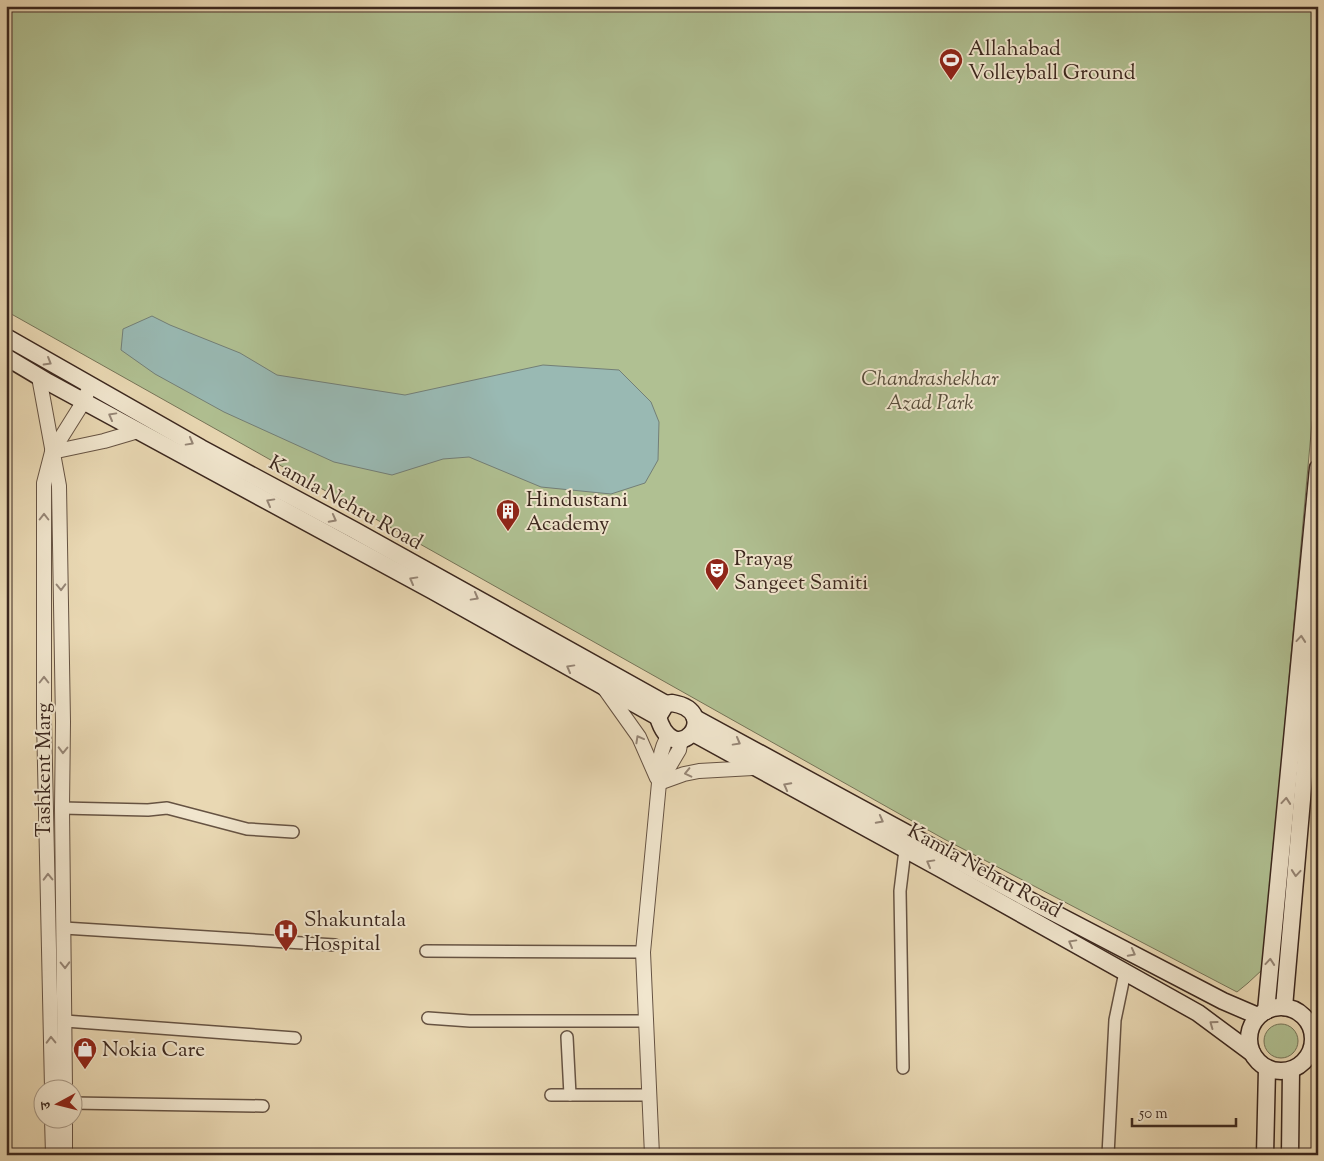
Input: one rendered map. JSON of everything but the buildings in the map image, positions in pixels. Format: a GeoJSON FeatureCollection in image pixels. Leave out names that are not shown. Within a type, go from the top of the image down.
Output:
{"type":"FeatureCollection","features":[{"type":"Feature","properties":{"kind":"main road","name":"Kamla Nehru Road"},"geometry":{"type":"LineString","coordinates":[[6,337],[662,710]]}},
{"type":"Feature","properties":{"kind":"main road","name":"Kamla Nehru Road"},"geometry":{"type":"LineString","coordinates":[[6,357],[39,377],[433,591],[602,686],[662,710]]}},
{"type":"Feature","properties":{"kind":"main road"},"geometry":{"type":"LineString","coordinates":[[1304,1067],[1278,1072],[1267,1069],[1258,1062],[1252,1053],[1249,1042],[1250,1031],[1262,1013],[1312,578],[1318,468]]}},
{"type":"Feature","properties":{"kind":"main road"},"geometry":{"type":"LineString","coordinates":[[1284,1007],[1318,615]]}},
{"type":"Feature","properties":{"kind":"main road"},"geometry":{"type":"LineString","coordinates":[[672,703],[686,707],[684,732],[662,728],[662,710],[672,703]]}},
{"type":"Feature","properties":{"kind":"main road","name":"Kamla Nehru Road"},"geometry":{"type":"LineString","coordinates":[[684,732],[1037,904],[1241,1010],[1262,1013]]}},
{"type":"Feature","properties":{"kind":"main road","name":"Kamla Nehru Road"},"geometry":{"type":"LineString","coordinates":[[684,732],[905,850],[1198,1013],[1252,1053]]}},
{"type":"Feature","properties":{"kind":"main road"},"geometry":{"type":"LineString","coordinates":[[1262,1013],[1274,1008],[1284,1007],[1294,1010],[1303,1016],[1309,1024],[1315,1045],[1304,1067],[1290,1155]]}},
{"type":"Feature","properties":{"kind":"main road"},"geometry":{"type":"LineString","coordinates":[[1265,1155],[1267,1069]]}},
{"type":"Feature","properties":{"kind":"street"},"geometry":{"type":"LineString","coordinates":[[39,377],[52,452],[104,441],[138,430]]}},
{"type":"Feature","properties":{"kind":"street","name":"Tashkent Marg"},"geometry":{"type":"LineString","coordinates":[[52,1078],[44,719],[44,483],[52,452],[84,401],[90,385]]}},
{"type":"Feature","properties":{"kind":"street","name":"Tashkent Marg"},"geometry":{"type":"LineString","coordinates":[[52,452],[59,486],[63,722],[65,1078]]}},
{"type":"Feature","properties":{"kind":"street"},"geometry":{"type":"LineString","coordinates":[[602,686],[639,737],[659,783]]}},
{"type":"Feature","properties":{"kind":"street"},"geometry":{"type":"LineString","coordinates":[[652,1155],[643,952],[659,783],[679,750],[684,732]]}},
{"type":"Feature","properties":{"kind":"street"},"geometry":{"type":"LineString","coordinates":[[659,783],[698,771],[753,768]]}},
{"type":"Feature","properties":{"kind":"street"},"geometry":{"type":"LineString","coordinates":[[62,808],[148,810],[167,808],[247,829],[293,832]]}},
{"type":"Feature","properties":{"kind":"street"},"geometry":{"type":"LineString","coordinates":[[903,1068],[900,891],[905,850]]}},
{"type":"Feature","properties":{"kind":"street"},"geometry":{"type":"LineString","coordinates":[[64,928],[335,945]]}},
{"type":"Feature","properties":{"kind":"street"},"geometry":{"type":"LineString","coordinates":[[426,951],[643,952]]}},
{"type":"Feature","properties":{"kind":"street"},"geometry":{"type":"LineString","coordinates":[[1108,1155],[1115,1020],[1125,972]]}},
{"type":"Feature","properties":{"kind":"street"},"geometry":{"type":"LineString","coordinates":[[428,1018],[470,1021],[647,1021]]}},
{"type":"Feature","properties":{"kind":"street"},"geometry":{"type":"LineString","coordinates":[[65,1021],[296,1038]]}},
{"type":"Feature","properties":{"kind":"street"},"geometry":{"type":"LineString","coordinates":[[567,1037],[570,1095]]}},
{"type":"Feature","properties":{"kind":"street"},"geometry":{"type":"LineString","coordinates":[[551,1095],[650,1095]]}},
{"type":"Feature","properties":{"kind":"street"},"geometry":{"type":"LineString","coordinates":[[82,1103],[263,1106]]}},
{"type":"Feature","properties":{"kind":"street"},"geometry":{"type":"LineString","coordinates":[[52,1128],[53,1155]]}},
{"type":"Feature","properties":{"kind":"street"},"geometry":{"type":"LineString","coordinates":[[65,1128],[65,1155]]}},
{"type":"Feature","properties":{"kind":"green space","name":"Chandrashekhar Azad Park"},"geometry":{"type":"Polygon","coordinates":[[[6,6],[1292,6],[1318,11],[1318,390],[1312,422],[1263,969],[1237,992],[944,839],[6,311],[6,6]]]}},
{"type":"Feature","properties":{"kind":"green space"},"geometry":{"type":"Polygon","coordinates":[[[1281,1024],[1293,1029],[1298,1041],[1293,1053],[1281,1058],[1269,1053],[1264,1041],[1269,1029],[1281,1024]]]}},
{"type":"Feature","properties":{"kind":"water"},"geometry":{"type":"Polygon","coordinates":[[[152,316],[240,353],[277,375],[405,395],[543,365],[619,370],[651,402],[659,422],[658,460],[645,483],[611,494],[541,487],[469,457],[443,459],[392,475],[334,462],[224,412],[155,374],[121,350],[123,329],[152,316]]]}},
{"type":"Feature","properties":{"kind":"place","name":"Allahabad Volleyball Ground"},"geometry":{"type":"Point","coordinates":[951,81]}},
{"type":"Feature","properties":{"kind":"place","name":"Hindustani Academy"},"geometry":{"type":"Point","coordinates":[508,532]}},
{"type":"Feature","properties":{"kind":"place","name":"Prayag Sangeet Samiti"},"geometry":{"type":"Point","coordinates":[717,591]}},
{"type":"Feature","properties":{"kind":"place","name":"Shakuntala Hospital"},"geometry":{"type":"Point","coordinates":[286,952]}},
{"type":"Feature","properties":{"kind":"place","name":"Nokia Care"},"geometry":{"type":"Point","coordinates":[85,1070]}}]}
